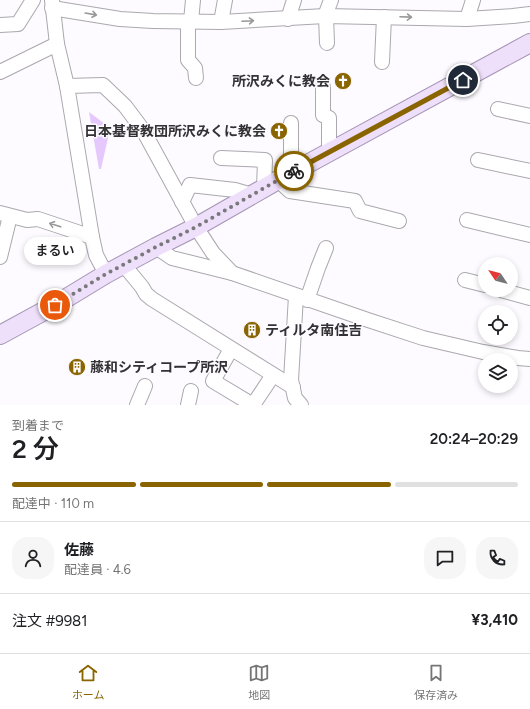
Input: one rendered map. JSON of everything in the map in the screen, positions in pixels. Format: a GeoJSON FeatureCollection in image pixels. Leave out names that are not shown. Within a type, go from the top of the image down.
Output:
{"type":"FeatureCollection","features":[{"type":"Feature","properties":{"kind":"main road"},"geometry":{"type":"LineString","coordinates":[[0,336],[123,264],[196,227],[271,184],[530,43]]}},
{"type":"Feature","properties":{"kind":"street"},"geometry":{"type":"LineString","coordinates":[[0,24],[18,24],[33,0]]}},
{"type":"Feature","properties":{"kind":"street"},"geometry":{"type":"LineString","coordinates":[[193,0],[190,21],[188,60],[195,68],[196,78]]}},
{"type":"Feature","properties":{"kind":"street"},"geometry":{"type":"LineString","coordinates":[[221,22],[225,0]]}},
{"type":"Feature","properties":{"kind":"street"},"geometry":{"type":"LineString","coordinates":[[288,19],[294,0]]}},
{"type":"Feature","properties":{"kind":"street"},"geometry":{"type":"LineString","coordinates":[[328,44],[326,16],[331,0]]}},
{"type":"Feature","properties":{"kind":"street"},"geometry":{"type":"LineString","coordinates":[[467,19],[473,0]]}},
{"type":"Feature","properties":{"kind":"street"},"geometry":{"type":"LineString","coordinates":[[106,274],[96,255],[92,237],[67,86],[57,44],[52,4],[120,19],[153,21],[221,22],[326,16],[467,19],[530,14]]}},
{"type":"Feature","properties":{"kind":"street"},"geometry":{"type":"LineString","coordinates":[[382,62],[384,17]]}},
{"type":"Feature","properties":{"kind":"street"},"geometry":{"type":"LineString","coordinates":[[0,72],[57,44]]}},
{"type":"Feature","properties":{"kind":"street"},"geometry":{"type":"LineString","coordinates":[[67,86],[102,84],[125,106],[143,130],[196,227],[213,253],[232,273]]}},
{"type":"Feature","properties":{"kind":"street"},"geometry":{"type":"LineString","coordinates":[[323,87],[323,115],[330,118],[329,153]]}},
{"type":"Feature","properties":{"kind":"street"},"geometry":{"type":"LineString","coordinates":[[498,109],[530,116]]}},
{"type":"Feature","properties":{"kind":"street"},"geometry":{"type":"LineString","coordinates":[[271,184],[291,122]]}},
{"type":"Feature","properties":{"kind":"street"},"geometry":{"type":"LineString","coordinates":[[221,158],[265,160],[271,184]]}},
{"type":"Feature","properties":{"kind":"street"},"geometry":{"type":"LineString","coordinates":[[478,160],[530,171]]}},
{"type":"Feature","properties":{"kind":"street"},"geometry":{"type":"LineString","coordinates":[[182,202],[190,185],[244,192],[271,184],[290,191],[355,201],[360,211],[399,221]]}},
{"type":"Feature","properties":{"kind":"street"},"geometry":{"type":"LineString","coordinates":[[0,257],[5,214],[27,220],[38,219],[92,237]]}},
{"type":"Feature","properties":{"kind":"street"},"geometry":{"type":"LineString","coordinates":[[467,220],[530,235]]}},
{"type":"Feature","properties":{"kind":"street"},"geometry":{"type":"LineString","coordinates":[[156,247],[172,258],[232,273],[423,338],[483,352],[530,359]]}},
{"type":"Feature","properties":{"kind":"street"},"geometry":{"type":"LineString","coordinates":[[301,405],[295,398],[291,380],[302,298],[318,268],[326,248]]}},
{"type":"Feature","properties":{"kind":"street"},"geometry":{"type":"LineString","coordinates":[[123,264],[146,294],[152,299],[293,387]]}},
{"type":"Feature","properties":{"kind":"street"},"geometry":{"type":"LineString","coordinates":[[465,280],[478,283]]}},
{"type":"Feature","properties":{"kind":"street"},"geometry":{"type":"LineString","coordinates":[[518,295],[530,298]]}},
{"type":"Feature","properties":{"kind":"street"},"geometry":{"type":"LineString","coordinates":[[231,349],[213,381],[253,405],[273,375]]}},
{"type":"Feature","properties":{"kind":"street"},"geometry":{"type":"LineString","coordinates":[[137,405],[145,386]]}},
{"type":"Feature","properties":{"kind":"street"},"geometry":{"type":"LineString","coordinates":[[188,405],[191,391]]}},
{"type":"Feature","properties":{"kind":"shaded area"},"geometry":{"type":"Polygon","coordinates":[[[89,112],[110,129],[101,169],[99,169],[89,112]]]}},
{"type":"Feature","properties":{"kind":"way so far"},"geometry":{"type":"LineString","coordinates":[[55,305],[106,274],[196,227],[294,171]]}},
{"type":"Feature","properties":{"kind":"place","name":"所沢みくに教会"},"geometry":{"type":"Point","coordinates":[343,81]}},
{"type":"Feature","properties":{"kind":"place","name":"日本基督教団所沢みくに教会"},"geometry":{"type":"Point","coordinates":[279,131]}},
{"type":"Feature","properties":{"kind":"place","name":"まるい"},"geometry":{"type":"Point","coordinates":[55,305]}},
{"type":"Feature","properties":{"kind":"place","name":"ティルタ南住吉"},"geometry":{"type":"Point","coordinates":[252,330]}},
{"type":"Feature","properties":{"kind":"place","name":"藤和シティコープ所沢"},"geometry":{"type":"Point","coordinates":[77,367]}},
{"type":"Feature","properties":{"kind":"route"},"geometry":{"type":"LineString","coordinates":[[294,171],[463,80]]}}]}
